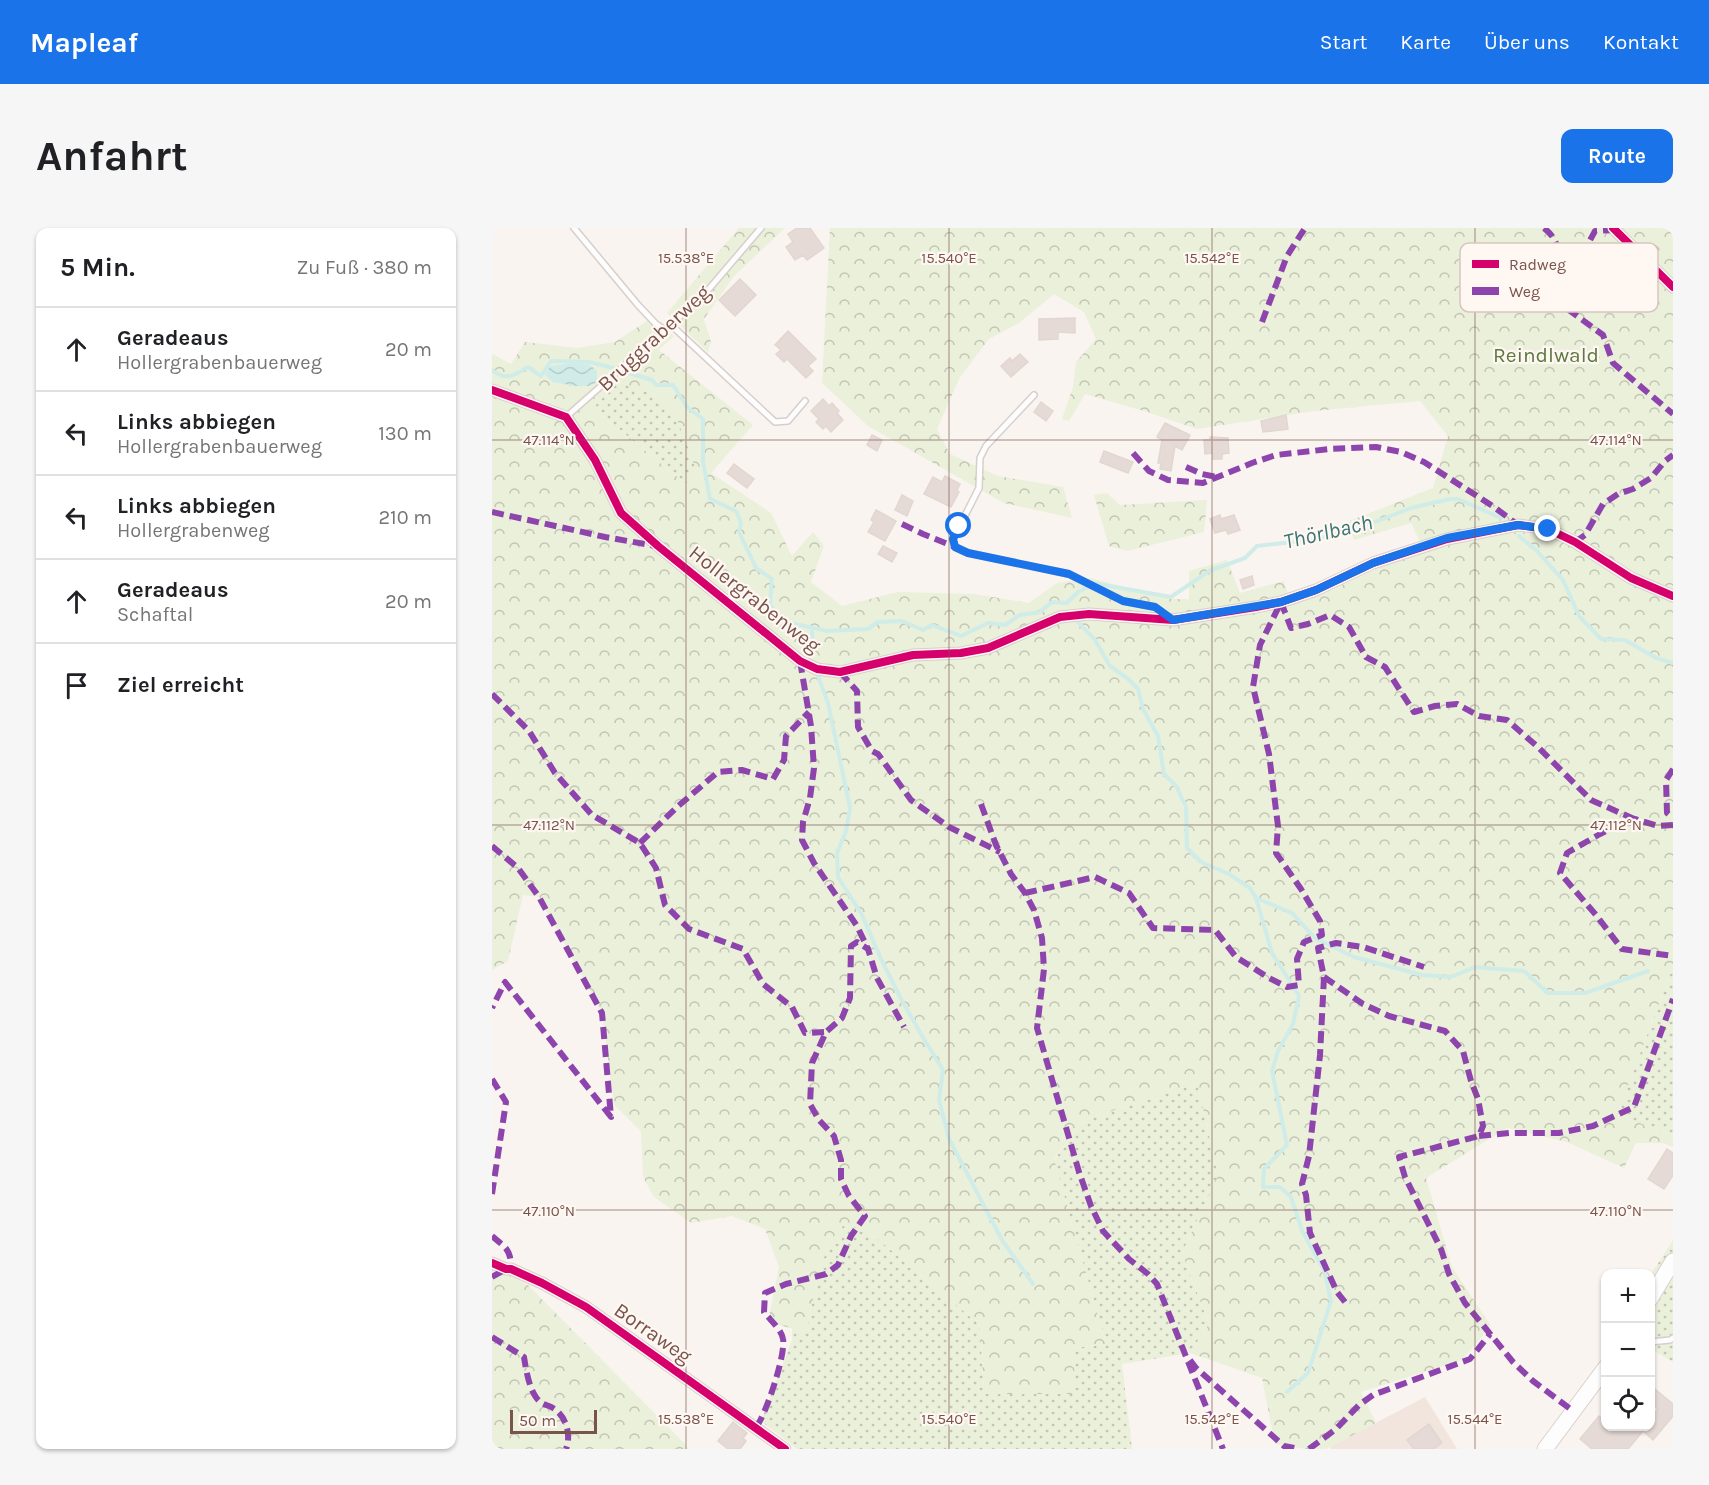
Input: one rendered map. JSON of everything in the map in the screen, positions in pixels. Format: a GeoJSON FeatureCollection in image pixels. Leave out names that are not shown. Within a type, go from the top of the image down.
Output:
{"type":"FeatureCollection","features":[{"type":"Feature","properties":{"kind":"main road"},"geometry":{"type":"LineString","coordinates":[[1655,1291],[1673,1262]]}},
{"type":"Feature","properties":{"kind":"main road"},"geometry":{"type":"LineString","coordinates":[[1545,1449],[1601,1372]]}},
{"type":"Feature","properties":{"kind":"street"},"geometry":{"type":"LineString","coordinates":[[1613,228],[1628,243]]}},
{"type":"Feature","properties":{"kind":"street"},"geometry":{"type":"LineString","coordinates":[[1658,272],[1673,287]]}},
{"type":"Feature","properties":{"kind":"street"},"geometry":{"type":"LineString","coordinates":[[492,390],[566,417]]}},
{"type":"Feature","properties":{"kind":"street","name":"Hollergrabenweg"},"geometry":{"type":"LineString","coordinates":[[566,417],[595,460],[621,513],[658,546],[800,661],[818,669],[840,672],[913,655],[961,653],[988,648],[1060,617],[1089,614],[1173,620],[1281,602],[1316,590],[1373,563],[1447,538],[1518,525],[1548,529],[1575,542],[1631,578],[1673,596]]}},
{"type":"Feature","properties":{"kind":"street","name":"Borraweg"},"geometry":{"type":"LineString","coordinates":[[492,1263],[532,1278],[586,1307],[785,1449]]}},
{"type":"Feature","properties":{"kind":"lane"},"geometry":{"type":"LineString","coordinates":[[574,228],[638,305],[665,330]]}},
{"type":"Feature","properties":{"kind":"lane","name":"Bruggraberweg"},"geometry":{"type":"LineString","coordinates":[[566,417],[702,296],[761,228]]}},
{"type":"Feature","properties":{"kind":"lane"},"geometry":{"type":"LineString","coordinates":[[670,324],[775,422],[788,421],[805,401]]}},
{"type":"Feature","properties":{"kind":"lane"},"geometry":{"type":"LineString","coordinates":[[1034,395],[986,446],[981,458],[978,488],[953,539],[955,547],[968,553],[1069,574],[1123,601],[1155,607],[1173,620]]}},
{"type":"Feature","properties":{"kind":"lane"},"geometry":{"type":"LineString","coordinates":[[1655,1342],[1673,1338]]}},
{"type":"Feature","properties":{"kind":"shaded area"},"geometry":{"type":"Polygon","coordinates":[[[1425,1397],[1457,1449],[1331,1449],[1330,1447],[1425,1397]]]}},
{"type":"Feature","properties":{"kind":"green space"},"geometry":{"type":"Polygon","coordinates":[[[739,228],[785,228],[734,276],[704,319],[711,342],[708,352],[667,313],[739,228]]]}},
{"type":"Feature","properties":{"kind":"green space","name":"Reindlwald"},"geometry":{"type":"Polygon","coordinates":[[[830,228],[1673,228],[1673,589],[1635,573],[1577,538],[1545,522],[1523,521],[1420,542],[1411,523],[1354,540],[1347,522],[1433,488],[1448,436],[1420,401],[1314,411],[1197,429],[1085,394],[1069,421],[1062,419],[1073,387],[1076,362],[1096,339],[1084,312],[1054,294],[1019,323],[989,339],[960,377],[937,429],[950,454],[998,476],[1063,487],[1072,518],[1004,503],[868,426],[822,383],[830,228]]]}},
{"type":"Feature","properties":{"kind":"green space"},"geometry":{"type":"Polygon","coordinates":[[[650,319],[674,336],[659,350],[753,425],[711,473],[771,513],[792,556],[813,532],[824,546],[811,582],[842,606],[898,592],[974,594],[1029,603],[1057,583],[1090,578],[1170,599],[1189,599],[1189,571],[1227,560],[1240,593],[1284,581],[1291,604],[1318,596],[1376,569],[1449,544],[1519,532],[1546,535],[1570,546],[1629,582],[1673,601],[1673,966],[1617,1115],[1673,1135],[1673,1147],[1663,1143],[1636,1143],[1624,1168],[1567,1142],[1507,1128],[1426,1178],[1452,1267],[1491,1326],[1462,1360],[1361,1392],[1376,1423],[1326,1449],[1306,1449],[1275,1444],[1262,1378],[1190,1353],[1209,1324],[1182,1253],[1218,1175],[1198,1086],[1186,1086],[1082,1121],[1054,1159],[1106,1344],[1074,1348],[1075,1394],[984,1394],[980,1325],[866,1229],[843,1226],[821,1262],[806,1332],[768,1322],[779,1267],[765,1229],[732,1216],[691,1223],[654,1197],[643,1177],[641,1131],[614,1105],[602,1013],[539,897],[523,895],[508,961],[492,970],[492,354],[511,364],[525,342],[577,348],[615,342],[650,319]],[[618,382],[593,408],[686,484],[695,467],[676,416],[655,394],[618,382]]]}},
{"type":"Feature","properties":{"kind":"green space"},"geometry":{"type":"Polygon","coordinates":[[[618,382],[655,394],[676,416],[696,467],[686,484],[592,407],[618,382]]]}},
{"type":"Feature","properties":{"kind":"green space"},"geometry":{"type":"Polygon","coordinates":[[[1107,493],[1120,505],[1207,500],[1204,532],[1127,551],[1109,546],[1094,495],[1107,493]]]}},
{"type":"Feature","properties":{"kind":"green space"},"geometry":{"type":"Polygon","coordinates":[[[1673,966],[1673,1135],[1617,1115],[1673,966]]]}},
{"type":"Feature","properties":{"kind":"green space"},"geometry":{"type":"Polygon","coordinates":[[[1186,1086],[1198,1086],[1218,1175],[1182,1253],[1209,1324],[1190,1353],[1122,1364],[1132,1449],[797,1449],[761,1421],[792,1340],[792,1328],[806,1332],[821,1262],[843,1225],[866,1229],[980,1325],[984,1394],[1074,1348],[1106,1344],[1054,1160],[1082,1121],[1186,1086]]]}},
{"type":"Feature","properties":{"kind":"green space"},"geometry":{"type":"Polygon","coordinates":[[[1673,1240],[1673,1362],[1655,1351],[1654,1269],[1673,1240]]]}},
{"type":"Feature","properties":{"kind":"green space"},"geometry":{"type":"Polygon","coordinates":[[[492,1266],[528,1285],[688,1449],[497,1449],[492,1446],[492,1266]]]}},
{"type":"Feature","properties":{"kind":"water"},"geometry":{"type":"Polygon","coordinates":[[[573,363],[590,365],[597,371],[597,382],[590,386],[575,386],[553,382],[545,375],[550,366],[573,363]]]}},
{"type":"Feature","properties":{"kind":"building"},"geometry":{"type":"Polygon","coordinates":[[[797,228],[810,228],[824,248],[807,260],[803,255],[795,260],[786,247],[793,242],[788,234],[797,228]]]}},
{"type":"Feature","properties":{"kind":"building"},"geometry":{"type":"Polygon","coordinates":[[[740,279],[756,295],[735,316],[719,300],[740,279]]]}},
{"type":"Feature","properties":{"kind":"building"},"geometry":{"type":"Polygon","coordinates":[[[1075,318],[1075,333],[1058,332],[1058,339],[1039,340],[1039,319],[1075,318]]]}},
{"type":"Feature","properties":{"kind":"building"},"geometry":{"type":"Polygon","coordinates":[[[788,331],[816,359],[808,366],[813,371],[806,378],[787,359],[784,362],[776,354],[781,350],[775,345],[788,331]]]}},
{"type":"Feature","properties":{"kind":"building"},"geometry":{"type":"Polygon","coordinates":[[[1020,354],[1028,362],[1011,377],[1001,366],[1010,358],[1012,361],[1020,354]]]}},
{"type":"Feature","properties":{"kind":"building"},"geometry":{"type":"Polygon","coordinates":[[[823,399],[829,406],[832,403],[843,420],[831,432],[826,426],[823,429],[816,422],[819,419],[811,411],[823,399]]]}},
{"type":"Feature","properties":{"kind":"building"},"geometry":{"type":"Polygon","coordinates":[[[1041,402],[1053,411],[1046,421],[1034,412],[1041,402]]]}},
{"type":"Feature","properties":{"kind":"building"},"geometry":{"type":"Polygon","coordinates":[[[1286,415],[1288,429],[1263,432],[1261,421],[1286,415]]]}},
{"type":"Feature","properties":{"kind":"building"},"geometry":{"type":"Polygon","coordinates":[[[1165,423],[1190,435],[1182,450],[1175,446],[1171,471],[1160,469],[1161,463],[1158,463],[1162,440],[1157,437],[1165,423]]]}},
{"type":"Feature","properties":{"kind":"building"},"geometry":{"type":"Polygon","coordinates":[[[872,435],[882,440],[877,451],[867,445],[872,435]]]}},
{"type":"Feature","properties":{"kind":"building"},"geometry":{"type":"Polygon","coordinates":[[[1210,437],[1228,438],[1229,453],[1222,454],[1222,459],[1213,459],[1213,453],[1205,454],[1204,440],[1210,440],[1210,437]]]}},
{"type":"Feature","properties":{"kind":"building"},"geometry":{"type":"Polygon","coordinates":[[[1104,451],[1133,462],[1128,473],[1100,462],[1104,451]]]}},
{"type":"Feature","properties":{"kind":"building"},"geometry":{"type":"Polygon","coordinates":[[[734,464],[754,479],[747,488],[727,473],[734,464]]]}},
{"type":"Feature","properties":{"kind":"building"},"geometry":{"type":"Polygon","coordinates":[[[945,476],[960,484],[957,490],[959,492],[951,507],[924,494],[933,477],[942,482],[945,476]]]}},
{"type":"Feature","properties":{"kind":"building"},"geometry":{"type":"Polygon","coordinates":[[[902,495],[913,501],[907,516],[895,510],[902,495]]]}},
{"type":"Feature","properties":{"kind":"building"},"geometry":{"type":"Polygon","coordinates":[[[876,510],[896,521],[885,541],[868,532],[874,522],[871,520],[876,510]]]}},
{"type":"Feature","properties":{"kind":"building"},"geometry":{"type":"Polygon","coordinates":[[[1220,515],[1221,519],[1234,515],[1240,530],[1228,534],[1226,530],[1215,533],[1210,519],[1220,515]]]}},
{"type":"Feature","properties":{"kind":"building"},"geometry":{"type":"Polygon","coordinates":[[[883,546],[897,553],[892,562],[878,554],[883,546]]]}},
{"type":"Feature","properties":{"kind":"building"},"geometry":{"type":"Polygon","coordinates":[[[1252,576],[1254,585],[1243,589],[1240,580],[1252,576]]]}},
{"type":"Feature","properties":{"kind":"building"},"geometry":{"type":"Polygon","coordinates":[[[1667,1149],[1673,1153],[1673,1175],[1664,1189],[1648,1179],[1667,1149]]]}},
{"type":"Feature","properties":{"kind":"building"},"geometry":{"type":"Polygon","coordinates":[[[1655,1389],[1673,1404],[1673,1416],[1653,1440],[1643,1431],[1655,1431],[1655,1413],[1658,1409],[1655,1407],[1655,1389]]]}},
{"type":"Feature","properties":{"kind":"building"},"geometry":{"type":"Polygon","coordinates":[[[1599,1416],[1601,1431],[1643,1431],[1628,1449],[1592,1449],[1580,1439],[1599,1416]]]}},
{"type":"Feature","properties":{"kind":"building"},"geometry":{"type":"Polygon","coordinates":[[[733,1422],[747,1433],[743,1438],[746,1441],[740,1449],[728,1449],[718,1441],[733,1422]]]}},
{"type":"Feature","properties":{"kind":"building"},"geometry":{"type":"Polygon","coordinates":[[[1429,1424],[1442,1443],[1433,1449],[1414,1449],[1407,1440],[1429,1424]]]}},
{"type":"Feature","properties":{"kind":"waterway","name":"Thörlbach"},"geometry":{"type":"LineString","coordinates":[[492,370],[510,376],[528,367],[541,376],[551,361],[590,362],[613,368]]}},
{"type":"Feature","properties":{"kind":"waterway","name":"Thörlbach"},"geometry":{"type":"LineString","coordinates":[[626,372],[652,380],[656,385],[673,385],[687,407],[703,419],[703,461],[710,499],[736,511],[741,523],[739,532],[756,568],[772,579],[770,605],[786,622],[827,631],[868,629],[878,622],[902,621],[923,630],[932,625],[961,636],[988,623],[1005,625],[1020,615],[1040,612],[1052,602],[1067,603],[1078,592],[1088,587]]}},
{"type":"Feature","properties":{"kind":"waterway","name":"Thörlbach"},"geometry":{"type":"LineString","coordinates":[[1093,583],[1171,597],[1209,571],[1245,558],[1257,546],[1311,540],[1357,529],[1411,508],[1450,499],[1458,499],[1501,518]]}},
{"type":"Feature","properties":{"kind":"waterway","name":"Thörlbach"},"geometry":{"type":"LineString","coordinates":[[1519,536],[1537,551],[1563,580],[1579,616],[1601,639],[1625,640],[1656,658],[1673,663]]}},
{"type":"Feature","properties":{"kind":"waterway"},"geometry":{"type":"LineString","coordinates":[[1078,622],[1095,640],[1110,666],[1138,689],[1143,709],[1158,736],[1164,774],[1176,786],[1186,807],[1187,848],[1201,862],[1229,874],[1250,888],[1256,898],[1272,953],[1299,996],[1293,1024],[1278,1051],[1272,1071],[1287,1145],[1264,1169],[1263,1187],[1280,1187],[1291,1197],[1303,1233],[1324,1270],[1331,1301],[1308,1373],[1287,1392]]}},
{"type":"Feature","properties":{"kind":"waterway"},"geometry":{"type":"LineString","coordinates":[[812,628],[813,654]]}},
{"type":"Feature","properties":{"kind":"waterway"},"geometry":{"type":"LineString","coordinates":[[817,673],[828,703],[850,808],[846,831],[837,853],[838,877],[862,915],[900,997],[943,1070],[939,1100],[949,1139],[1002,1240],[1033,1284]]}},
{"type":"Feature","properties":{"kind":"waterway"},"geometry":{"type":"LineString","coordinates":[[1256,898],[1292,913],[1315,938],[1354,957],[1422,975],[1451,977],[1475,967],[1524,971],[1548,993],[1585,993],[1648,971]]}},
{"type":"Feature","properties":{"kind":"marked path"},"geometry":{"type":"LineString","coordinates":[[1262,322],[1287,256],[1305,228]]}},
{"type":"Feature","properties":{"kind":"marked path"},"geometry":{"type":"LineString","coordinates":[[1544,228],[1556,243]]}},
{"type":"Feature","properties":{"kind":"marked path"},"geometry":{"type":"LineString","coordinates":[[1589,243],[1595,231],[1615,230]]}},
{"type":"Feature","properties":{"kind":"marked path"},"geometry":{"type":"LineString","coordinates":[[1572,312],[1603,335],[1613,363],[1673,414]]}},
{"type":"Feature","properties":{"kind":"marked path"},"geometry":{"type":"LineString","coordinates":[[1133,453],[1149,471],[1168,480],[1203,483],[1276,455],[1376,447],[1401,452],[1424,462],[1518,525]]}},
{"type":"Feature","properties":{"kind":"marked path"},"geometry":{"type":"LineString","coordinates":[[1575,542],[1585,535],[1603,504],[1651,478],[1673,455]]}},
{"type":"Feature","properties":{"kind":"marked path"},"geometry":{"type":"LineString","coordinates":[[1186,467],[1217,477]]}},
{"type":"Feature","properties":{"kind":"marked path"},"geometry":{"type":"LineString","coordinates":[[492,512],[656,546]]}},
{"type":"Feature","properties":{"kind":"marked path"},"geometry":{"type":"LineString","coordinates":[[902,524],[955,547]]}},
{"type":"Feature","properties":{"kind":"marked path"},"geometry":{"type":"LineString","coordinates":[[1281,602],[1291,628],[1330,615],[1349,627],[1366,657],[1385,667],[1414,712],[1435,706],[1457,704],[1479,716],[1507,720],[1591,800],[1632,818]]}},
{"type":"Feature","properties":{"kind":"marked path"},"geometry":{"type":"LineString","coordinates":[[1025,893],[1095,877],[1129,893],[1153,928],[1215,930],[1236,957],[1287,987],[1299,985],[1297,959],[1304,942],[1322,935],[1320,921],[1276,853],[1278,826],[1269,754],[1253,687],[1260,645],[1281,602]]}},
{"type":"Feature","properties":{"kind":"marked path"},"geometry":{"type":"LineString","coordinates":[[800,661],[811,726],[814,768],[810,798],[803,822],[802,840],[814,863],[857,926],[868,949]]}},
{"type":"Feature","properties":{"kind":"marked path"},"geometry":{"type":"LineString","coordinates":[[840,672],[857,691],[858,727],[872,751],[878,754],[911,800],[949,827],[1000,852]]}},
{"type":"Feature","properties":{"kind":"marked path"},"geometry":{"type":"LineString","coordinates":[[492,694],[529,731],[555,773],[592,815],[640,843],[656,868],[665,905],[689,929],[743,949],[763,984],[792,1007],[805,1033],[826,1032]]}},
{"type":"Feature","properties":{"kind":"marked path"},"geometry":{"type":"LineString","coordinates":[[640,843],[718,772],[742,770],[773,779],[784,760],[786,736],[809,712]]}},
{"type":"Feature","properties":{"kind":"marked path"},"geometry":{"type":"LineString","coordinates":[[1673,769],[1666,780],[1667,813],[1673,818]]}},
{"type":"Feature","properties":{"kind":"marked path"},"geometry":{"type":"LineString","coordinates":[[981,804],[996,845],[1034,910],[1042,938],[1044,969],[1037,1028],[1091,1206],[1103,1231],[1157,1284],[1223,1449]]}},
{"type":"Feature","properties":{"kind":"marked path"},"geometry":{"type":"LineString","coordinates":[[1673,825],[1658,826],[1632,818],[1567,853],[1560,873],[1622,949],[1673,956]]}},
{"type":"Feature","properties":{"kind":"marked path"},"geometry":{"type":"LineString","coordinates":[[492,846],[518,868],[539,897],[602,1013],[611,1117],[505,982],[492,1008]]}},
{"type":"Feature","properties":{"kind":"marked path"},"geometry":{"type":"LineString","coordinates":[[756,1427],[774,1384],[783,1347],[780,1332],[764,1312],[765,1293],[786,1284],[826,1274],[838,1265],[851,1236],[865,1216],[849,1196],[841,1179],[841,1160],[834,1136],[819,1120],[810,1104],[812,1063],[826,1032],[842,1018],[850,998],[851,946],[857,942],[868,949],[877,978],[904,1027]]}},
{"type":"Feature","properties":{"kind":"marked path"},"geometry":{"type":"LineString","coordinates":[[1345,1302],[1337,1292],[1310,1233],[1306,1195],[1302,1184],[1309,1156],[1320,1055],[1324,977],[1318,948],[1336,943],[1363,947],[1424,967]]}},
{"type":"Feature","properties":{"kind":"marked path"},"geometry":{"type":"LineString","coordinates":[[1324,977],[1363,1004],[1389,1016],[1445,1031],[1463,1051],[1478,1099],[1483,1126],[1479,1136],[1399,1157],[1405,1177],[1441,1249],[1449,1274],[1465,1303],[1513,1362],[1533,1381],[1573,1411]]}},
{"type":"Feature","properties":{"kind":"marked path"},"geometry":{"type":"LineString","coordinates":[[1479,1136],[1509,1133],[1559,1133],[1593,1126],[1634,1107],[1673,999]]}},
{"type":"Feature","properties":{"kind":"marked path"},"geometry":{"type":"LineString","coordinates":[[492,1079],[506,1102],[492,1194]]}},
{"type":"Feature","properties":{"kind":"marked path"},"geometry":{"type":"LineString","coordinates":[[492,1236],[507,1250],[511,1269]]}},
{"type":"Feature","properties":{"kind":"marked path"},"geometry":{"type":"LineString","coordinates":[[492,1277],[506,1269]]}},
{"type":"Feature","properties":{"kind":"marked path"},"geometry":{"type":"LineString","coordinates":[[1309,1449],[1336,1429],[1359,1405],[1373,1395],[1470,1359],[1490,1334]]}},
{"type":"Feature","properties":{"kind":"marked path"},"geometry":{"type":"LineString","coordinates":[[492,1337],[524,1357],[532,1390],[542,1403],[556,1410],[565,1423],[568,1439],[566,1449]]}},
{"type":"Feature","properties":{"kind":"marked path"},"geometry":{"type":"LineString","coordinates":[[1190,1360],[1196,1368],[1284,1446],[1299,1449]]}},
{"type":"Feature","properties":{"kind":"cycle path"},"geometry":{"type":"LineString","coordinates":[[1613,228],[1628,243]]}},
{"type":"Feature","properties":{"kind":"cycle path"},"geometry":{"type":"LineString","coordinates":[[1658,272],[1673,287]]}},
{"type":"Feature","properties":{"kind":"cycle path"},"geometry":{"type":"LineString","coordinates":[[492,390],[566,417],[595,460],[621,513],[658,546],[800,661],[817,669],[840,672],[913,655],[961,653],[988,648],[1060,617],[1089,614],[1173,620],[1281,602],[1316,590],[1373,563],[1447,539],[1518,525],[1548,529],[1575,542],[1631,578],[1673,596]]}},
{"type":"Feature","properties":{"kind":"cycle path"},"geometry":{"type":"LineString","coordinates":[[492,1263],[542,1283],[586,1307],[785,1449]]}},
{"type":"Feature","properties":{"kind":"route"},"geometry":{"type":"LineString","coordinates":[[959,526],[953,539],[955,547],[968,553],[1069,574],[1123,601],[1155,607],[1173,620],[1281,602],[1316,590],[1373,563],[1447,538],[1518,525],[1548,529]]}}]}
